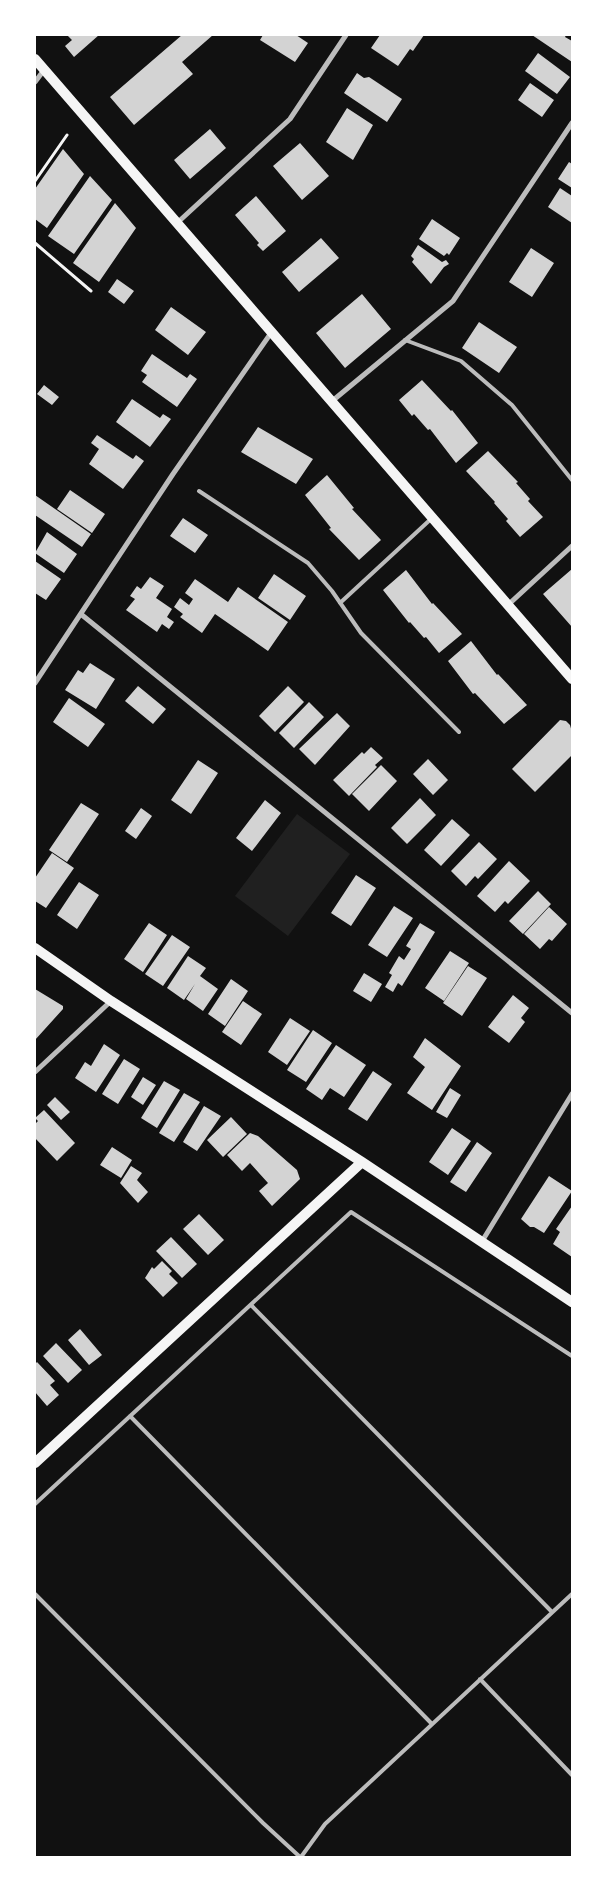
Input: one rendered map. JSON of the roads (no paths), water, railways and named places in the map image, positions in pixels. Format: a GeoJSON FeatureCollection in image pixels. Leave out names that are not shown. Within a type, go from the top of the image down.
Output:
{"type":"FeatureCollection","features":[{"type":"Feature","properties":{"kind":"main road"},"geometry":{"type":"LineString","coordinates":[[35,59],[572,679]]}},
{"type":"Feature","properties":{"kind":"main road"},"geometry":{"type":"LineString","coordinates":[[35,948],[111,1001],[362,1162],[572,1302]]}},
{"type":"Feature","properties":{"kind":"main road"},"geometry":{"type":"LineString","coordinates":[[35,1463],[362,1162]]}},
{"type":"Feature","properties":{"kind":"street"},"geometry":{"type":"LineString","coordinates":[[176,224],[290,118],[346,35]]}},
{"type":"Feature","properties":{"kind":"street"},"geometry":{"type":"LineString","coordinates":[[35,82],[44,70]]}},
{"type":"Feature","properties":{"kind":"street"},"geometry":{"type":"LineString","coordinates":[[331,402],[453,301],[572,123]]}},
{"type":"Feature","properties":{"kind":"street"},"geometry":{"type":"LineString","coordinates":[[35,683],[82,615],[173,474],[271,333]]}},
{"type":"Feature","properties":{"kind":"street"},"geometry":{"type":"LineString","coordinates":[[507,605],[572,546]]}},
{"type":"Feature","properties":{"kind":"street"},"geometry":{"type":"LineString","coordinates":[[82,615],[572,1013]]}},
{"type":"Feature","properties":{"kind":"street"},"geometry":{"type":"LineString","coordinates":[[35,1072],[111,1001]]}},
{"type":"Feature","properties":{"kind":"street"},"geometry":{"type":"LineString","coordinates":[[481,1243],[572,1094]]}},
{"type":"Feature","properties":{"kind":"lane"},"geometry":{"type":"LineString","coordinates":[[406,340],[461,361],[512,406],[572,480]]}},
{"type":"Feature","properties":{"kind":"lane"},"geometry":{"type":"LineString","coordinates":[[199,491],[308,563],[361,633],[459,732]]}},
{"type":"Feature","properties":{"kind":"lane"},"geometry":{"type":"LineString","coordinates":[[340,603],[432,518]]}},
{"type":"Feature","properties":{"kind":"lane"},"geometry":{"type":"LineString","coordinates":[[35,1504],[351,1212],[572,1356]]}},
{"type":"Feature","properties":{"kind":"lane"},"geometry":{"type":"LineString","coordinates":[[251,1305],[552,1612]]}},
{"type":"Feature","properties":{"kind":"lane"},"geometry":{"type":"LineString","coordinates":[[130,1416],[432,1724]]}},
{"type":"Feature","properties":{"kind":"lane"},"geometry":{"type":"LineString","coordinates":[[35,1594],[263,1823],[300,1857],[325,1824],[572,1594]]}},
{"type":"Feature","properties":{"kind":"lane"},"geometry":{"type":"LineString","coordinates":[[480,1679],[572,1775]]}}]}
